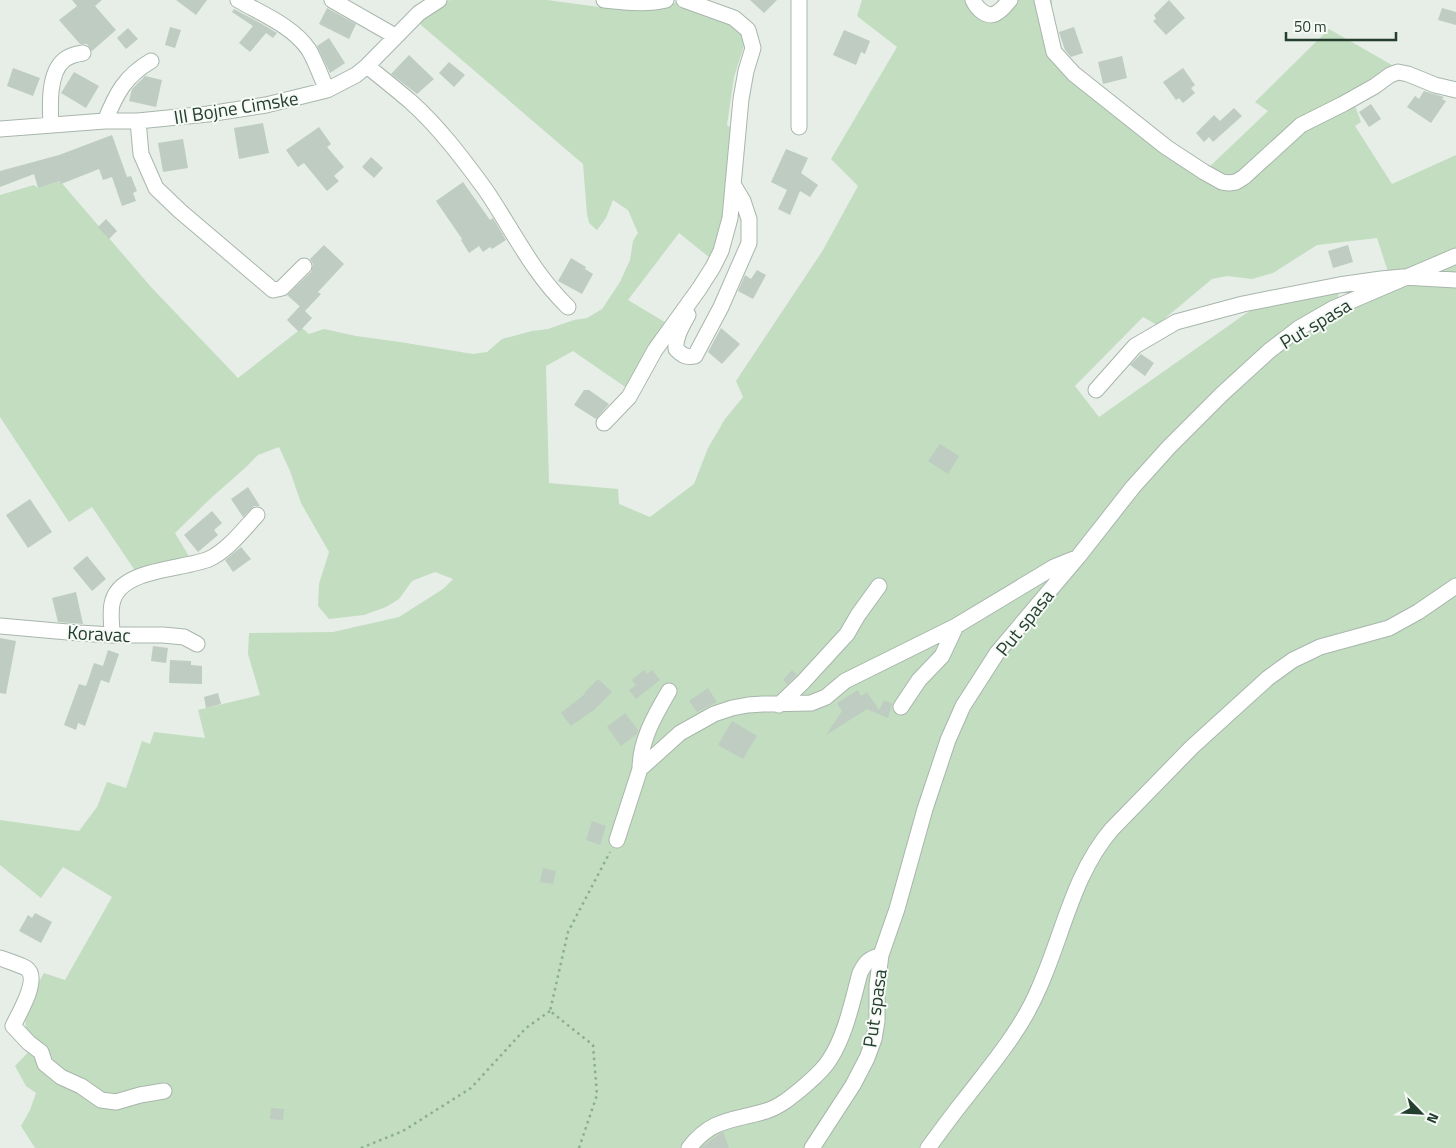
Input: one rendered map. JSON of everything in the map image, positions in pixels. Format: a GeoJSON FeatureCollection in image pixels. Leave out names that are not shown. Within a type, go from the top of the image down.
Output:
{"type":"FeatureCollection","features":[{"type":"Feature","properties":{"kind":"street"},"geometry":{"type":"LineString","coordinates":[[238,0],[281,24],[298,38],[309,51],[327,90]]}},
{"type":"Feature","properties":{"kind":"street"},"geometry":{"type":"LineString","coordinates":[[332,0],[395,36]]}},
{"type":"Feature","properties":{"kind":"street","name":"III Bojne Cimske"},"geometry":{"type":"LineString","coordinates":[[0,129],[138,121],[208,114],[266,105],[327,90],[356,75],[419,12],[438,0]]}},
{"type":"Feature","properties":{"kind":"street"},"geometry":{"type":"LineString","coordinates":[[604,0],[636,3],[666,0]]}},
{"type":"Feature","properties":{"kind":"street"},"geometry":{"type":"LineString","coordinates":[[604,423],[629,397],[654,350],[699,289],[721,251],[730,218],[741,99],[746,71],[753,48],[748,30],[734,18],[684,0]]}},
{"type":"Feature","properties":{"kind":"street"},"geometry":{"type":"LineString","coordinates":[[799,0],[799,127]]}},
{"type":"Feature","properties":{"kind":"street"},"geometry":{"type":"LineString","coordinates":[[973,0],[982,12],[991,15],[998,12],[1010,0]]}},
{"type":"Feature","properties":{"kind":"street"},"geometry":{"type":"LineString","coordinates":[[1042,0],[1054,52],[1074,74],[1166,147],[1222,182],[1236,182],[1244,177],[1301,125],[1376,86],[1390,75],[1398,72],[1408,74],[1435,85],[1456,90]]}},
{"type":"Feature","properties":{"kind":"street"},"geometry":{"type":"LineString","coordinates":[[51,125],[50,106],[53,79],[58,66],[64,59],[83,53]]}},
{"type":"Feature","properties":{"kind":"street"},"geometry":{"type":"LineString","coordinates":[[105,122],[115,98],[127,79],[138,68],[151,61]]}},
{"type":"Feature","properties":{"kind":"street"},"geometry":{"type":"LineString","coordinates":[[367,66],[411,102],[453,148],[485,190],[539,275],[553,293],[568,307]]}},
{"type":"Feature","properties":{"kind":"street"},"geometry":{"type":"LineString","coordinates":[[138,121],[141,154],[156,188],[180,211],[273,290],[282,288],[304,266]]}},
{"type":"Feature","properties":{"kind":"street"},"geometry":{"type":"LineString","coordinates":[[699,289],[676,343],[676,349],[683,355],[690,357],[695,356],[721,307],[749,243],[749,219],[743,201],[734,184]]}},
{"type":"Feature","properties":{"kind":"street","name":"Put spasa"},"geometry":{"type":"LineString","coordinates":[[812,1148],[854,1085],[867,1058],[874,1039],[877,984],[881,955],[897,909],[925,809],[948,740],[963,706],[997,653],[1078,557],[1133,487],[1169,447],[1222,394],[1269,351],[1299,328],[1332,309],[1456,256]]}},
{"type":"Feature","properties":{"kind":"street"},"geometry":{"type":"LineString","coordinates":[[1096,390],[1135,346],[1176,322],[1243,304],[1339,285],[1403,278],[1456,280]]}},
{"type":"Feature","properties":{"kind":"street"},"geometry":{"type":"LineString","coordinates":[[112,635],[112,604],[115,594],[122,587],[154,572],[209,559],[221,552],[257,515]]}},
{"type":"Feature","properties":{"kind":"street"},"geometry":{"type":"LineString","coordinates":[[640,769],[680,733],[714,714],[748,705],[811,704],[818,701],[826,697],[845,681],[956,626],[1054,567],[1078,557]]}},
{"type":"Feature","properties":{"kind":"street"},"geometry":{"type":"LineString","coordinates":[[779,705],[847,634],[879,586]]}},
{"type":"Feature","properties":{"kind":"street"},"geometry":{"type":"LineString","coordinates":[[928,1148],[1009,1041],[1028,1011],[1040,988],[1082,874],[1101,841],[1112,829],[1192,747],[1268,678],[1320,647],[1388,628],[1418,612],[1456,586]]}},
{"type":"Feature","properties":{"kind":"street","name":"Koravac"},"geometry":{"type":"LineString","coordinates":[[0,626],[112,635],[163,635],[184,637],[197,644]]}},
{"type":"Feature","properties":{"kind":"street"},"geometry":{"type":"LineString","coordinates":[[901,707],[919,680],[942,656],[956,626]]}},
{"type":"Feature","properties":{"kind":"street"},"geometry":{"type":"LineString","coordinates":[[617,840],[640,769],[640,758],[644,741],[668,690]]}},
{"type":"Feature","properties":{"kind":"street"},"geometry":{"type":"LineString","coordinates":[[689,1148],[704,1132],[716,1124],[777,1107],[816,1076],[829,1060],[838,1044],[860,973],[870,959],[881,955]]}},
{"type":"Feature","properties":{"kind":"street"},"geometry":{"type":"LineString","coordinates":[[0,958],[26,969],[31,974],[30,990],[13,1026],[41,1052],[45,1064],[62,1077],[82,1086],[101,1100],[116,1102],[164,1091]]}},
{"type":"Feature","properties":{"kind":"path"},"geometry":{"type":"LineString","coordinates":[[361,1148],[403,1131],[471,1088],[526,1028],[550,1010],[568,932],[617,840]]}},
{"type":"Feature","properties":{"kind":"path"},"geometry":{"type":"LineString","coordinates":[[550,1010],[593,1045],[597,1095],[579,1148]]}},
{"type":"Feature","properties":{"kind":"green space"},"geometry":{"type":"Polygon","coordinates":[[[547,0],[621,10],[680,2],[743,26],[747,36],[734,77],[727,125],[735,131],[732,178],[715,262],[679,233],[628,300],[673,327],[631,391],[573,351],[546,366],[549,483],[618,489],[619,504],[650,517],[694,484],[708,448],[725,419],[743,397],[736,381],[823,250],[858,186],[831,159],[897,47],[857,16],[862,0],[977,0],[987,11],[1010,0],[1052,0],[1050,32],[1054,52],[1204,172],[1268,111],[1255,102],[1329,29],[1392,65],[1350,92],[1361,122],[1355,126],[1392,184],[1456,155],[1456,1148],[35,1148],[21,1126],[30,1110],[36,1093],[26,1086],[15,1066],[38,1042],[26,1030],[24,1008],[44,973],[65,980],[112,897],[63,867],[41,898],[0,865],[0,820],[79,831],[97,807],[107,782],[126,788],[142,741],[150,744],[154,732],[205,738],[198,710],[260,695],[248,654],[249,633],[333,632],[399,617],[443,589],[453,579],[435,572],[412,581],[399,599],[386,607],[364,615],[329,619],[318,606],[319,584],[329,552],[301,503],[279,447],[258,455],[175,533],[193,563],[138,575],[92,507],[69,522],[0,417],[0,195],[34,185],[38,188],[60,181],[151,287],[238,378],[302,328],[309,334],[324,329],[356,336],[473,354],[487,352],[502,339],[587,318],[602,309],[620,282],[630,260],[633,241],[638,233],[628,210],[613,200],[606,218],[597,230],[589,223],[583,164],[414,19],[445,1],[547,0]],[[1377,238],[1317,245],[1273,273],[1252,279],[1227,276],[1212,279],[1157,325],[1143,317],[1075,386],[1099,417],[1265,300],[1339,285],[1338,301],[1390,278],[1377,238]]]}},
{"type":"Feature","properties":{"kind":"building"},"geometry":{"type":"Polygon","coordinates":[[[72,0],[102,0],[95,6],[116,30],[92,51],[87,44],[80,44],[59,20],[77,6],[72,0]]]}},
{"type":"Feature","properties":{"kind":"building"},"geometry":{"type":"Polygon","coordinates":[[[176,0],[207,0],[196,15],[176,0]]]}},
{"type":"Feature","properties":{"kind":"building"},"geometry":{"type":"Polygon","coordinates":[[[750,0],[777,0],[764,13],[750,0]]]}},
{"type":"Feature","properties":{"kind":"building"},"geometry":{"type":"Polygon","coordinates":[[[1169,0],[1185,18],[1166,35],[1153,21],[1156,19],[1154,15],[1169,0]]]}},
{"type":"Feature","properties":{"kind":"building"},"geometry":{"type":"Polygon","coordinates":[[[327,8],[356,24],[349,39],[319,24],[327,8]]]}},
{"type":"Feature","properties":{"kind":"building"},"geometry":{"type":"Polygon","coordinates":[[[1442,8],[1456,12],[1456,25],[1438,20],[1442,8]]]}},
{"type":"Feature","properties":{"kind":"building"},"geometry":{"type":"Polygon","coordinates":[[[234,9],[277,33],[273,38],[266,33],[250,52],[239,43],[253,26],[232,12],[234,9]]]}},
{"type":"Feature","properties":{"kind":"building"},"geometry":{"type":"Polygon","coordinates":[[[170,27],[181,30],[175,48],[165,45],[170,27]]]}},
{"type":"Feature","properties":{"kind":"building"},"geometry":{"type":"Polygon","coordinates":[[[1074,27],[1083,53],[1071,57],[1065,50],[1059,32],[1074,27]]]}},
{"type":"Feature","properties":{"kind":"building"},"geometry":{"type":"Polygon","coordinates":[[[128,28],[138,39],[126,49],[117,38],[128,28]]]}},
{"type":"Feature","properties":{"kind":"building"},"geometry":{"type":"Polygon","coordinates":[[[844,30],[870,41],[865,54],[861,52],[856,65],[833,55],[844,30]]]}},
{"type":"Feature","properties":{"kind":"building"},"geometry":{"type":"Polygon","coordinates":[[[329,38],[345,63],[330,73],[317,46],[329,38]]]}},
{"type":"Feature","properties":{"kind":"building"},"geometry":{"type":"Polygon","coordinates":[[[409,55],[434,79],[417,94],[391,74],[409,55]]]}},
{"type":"Feature","properties":{"kind":"building"},"geometry":{"type":"Polygon","coordinates":[[[1122,56],[1127,78],[1103,84],[1098,62],[1122,56]]]}},
{"type":"Feature","properties":{"kind":"building"},"geometry":{"type":"Polygon","coordinates":[[[449,62],[465,75],[454,87],[439,73],[449,62]]]}},
{"type":"Feature","properties":{"kind":"building"},"geometry":{"type":"Polygon","coordinates":[[[13,68],[40,78],[33,96],[7,86],[13,68]]]}},
{"type":"Feature","properties":{"kind":"building"},"geometry":{"type":"Polygon","coordinates":[[[1183,68],[1195,85],[1191,88],[1195,93],[1183,103],[1179,98],[1176,100],[1163,82],[1183,68]]]}},
{"type":"Feature","properties":{"kind":"building"},"geometry":{"type":"Polygon","coordinates":[[[74,72],[99,86],[86,108],[61,93],[74,72]]]}},
{"type":"Feature","properties":{"kind":"building"},"geometry":{"type":"Polygon","coordinates":[[[145,76],[162,80],[156,107],[129,101],[132,89],[145,76]]]}},
{"type":"Feature","properties":{"kind":"building"},"geometry":{"type":"Polygon","coordinates":[[[1424,91],[1444,97],[1442,99],[1446,101],[1431,123],[1407,107],[1415,96],[1419,99],[1424,91]]]}},
{"type":"Feature","properties":{"kind":"building"},"geometry":{"type":"Polygon","coordinates":[[[1371,104],[1381,119],[1369,127],[1359,112],[1371,104]]]}},
{"type":"Feature","properties":{"kind":"building"},"geometry":{"type":"Polygon","coordinates":[[[1234,108],[1242,116],[1213,142],[1209,137],[1204,142],[1196,133],[1214,115],[1220,121],[1234,108]]]}},
{"type":"Feature","properties":{"kind":"building"},"geometry":{"type":"Polygon","coordinates":[[[263,123],[269,153],[239,159],[234,128],[263,123]]]}},
{"type":"Feature","properties":{"kind":"building"},"geometry":{"type":"Polygon","coordinates":[[[319,127],[331,144],[327,147],[344,167],[334,176],[339,181],[327,191],[304,163],[298,167],[286,150],[319,127]]]}},
{"type":"Feature","properties":{"kind":"building"},"geometry":{"type":"Polygon","coordinates":[[[112,135],[127,177],[131,176],[137,191],[133,193],[136,201],[122,206],[112,177],[103,180],[99,169],[61,184],[60,181],[38,188],[34,174],[0,187],[0,171],[59,155],[112,135]]]}},
{"type":"Feature","properties":{"kind":"building"},"geometry":{"type":"Polygon","coordinates":[[[183,139],[188,168],[163,172],[158,143],[183,139]]]}},
{"type":"Feature","properties":{"kind":"building"},"geometry":{"type":"Polygon","coordinates":[[[786,149],[808,158],[801,173],[818,185],[810,197],[800,191],[790,215],[778,209],[787,190],[771,182],[786,149]]]}},
{"type":"Feature","properties":{"kind":"building"},"geometry":{"type":"Polygon","coordinates":[[[371,157],[383,168],[374,178],[362,167],[371,157]]]}},
{"type":"Feature","properties":{"kind":"building"},"geometry":{"type":"Polygon","coordinates":[[[463,182],[490,220],[493,218],[506,240],[492,249],[490,247],[483,252],[479,246],[469,253],[462,239],[436,201],[463,182]]]}},
{"type":"Feature","properties":{"kind":"building"},"geometry":{"type":"Polygon","coordinates":[[[106,219],[117,231],[109,239],[98,227],[106,219]]]}},
{"type":"Feature","properties":{"kind":"building"},"geometry":{"type":"Polygon","coordinates":[[[324,245],[344,264],[318,292],[321,294],[305,311],[287,295],[311,272],[313,264],[310,259],[324,245]]]}},
{"type":"Feature","properties":{"kind":"building"},"geometry":{"type":"Polygon","coordinates":[[[1348,245],[1353,262],[1333,268],[1328,251],[1348,245]]]}},
{"type":"Feature","properties":{"kind":"building"},"geometry":{"type":"Polygon","coordinates":[[[571,258],[586,267],[585,269],[593,274],[582,294],[558,281],[571,258]]]}},
{"type":"Feature","properties":{"kind":"building"},"geometry":{"type":"Polygon","coordinates":[[[757,270],[766,275],[753,299],[738,291],[745,275],[751,279],[757,270]]]}},
{"type":"Feature","properties":{"kind":"building"},"geometry":{"type":"Polygon","coordinates":[[[300,306],[312,318],[299,332],[287,320],[300,306]]]}},
{"type":"Feature","properties":{"kind":"building"},"geometry":{"type":"Polygon","coordinates":[[[721,328],[740,344],[722,364],[708,352],[721,328]]]}},
{"type":"Feature","properties":{"kind":"building"},"geometry":{"type":"Polygon","coordinates":[[[1141,354],[1154,363],[1145,376],[1130,365],[1141,354]]]}},
{"type":"Feature","properties":{"kind":"building"},"geometry":{"type":"Polygon","coordinates":[[[584,390],[589,390],[609,404],[596,419],[574,405],[584,390]]]}},
{"type":"Feature","properties":{"kind":"building"},"geometry":{"type":"Polygon","coordinates":[[[940,444],[959,456],[948,474],[928,461],[940,444]]]}},
{"type":"Feature","properties":{"kind":"building"},"geometry":{"type":"Polygon","coordinates":[[[248,487],[260,506],[254,506],[243,517],[231,499],[248,487]]]}},
{"type":"Feature","properties":{"kind":"building"},"geometry":{"type":"Polygon","coordinates":[[[30,499],[52,532],[28,548],[6,515],[30,499]]]}},
{"type":"Feature","properties":{"kind":"building"},"geometry":{"type":"Polygon","coordinates":[[[212,511],[222,523],[214,530],[218,535],[198,552],[184,535],[212,511]]]}},
{"type":"Feature","properties":{"kind":"building"},"geometry":{"type":"Polygon","coordinates":[[[241,547],[251,559],[233,572],[225,560],[241,547]]]}},
{"type":"Feature","properties":{"kind":"building"},"geometry":{"type":"Polygon","coordinates":[[[87,556],[106,579],[92,591],[73,568],[87,556]]]}},
{"type":"Feature","properties":{"kind":"building"},"geometry":{"type":"Polygon","coordinates":[[[76,592],[83,624],[58,622],[52,598],[76,592]]]}},
{"type":"Feature","properties":{"kind":"building"},"geometry":{"type":"Polygon","coordinates":[[[0,638],[16,641],[6,694],[0,693],[0,638]]]}},
{"type":"Feature","properties":{"kind":"building"},"geometry":{"type":"Polygon","coordinates":[[[153,646],[168,648],[166,663],[151,661],[153,646]]]}},
{"type":"Feature","properties":{"kind":"building"},"geometry":{"type":"Polygon","coordinates":[[[108,650],[119,654],[109,683],[101,680],[85,726],[78,723],[76,730],[64,725],[79,684],[86,686],[94,663],[103,666],[108,650]]]}},
{"type":"Feature","properties":{"kind":"building"},"geometry":{"type":"Polygon","coordinates":[[[170,660],[191,661],[191,665],[202,666],[202,684],[169,683],[170,660]]]}},
{"type":"Feature","properties":{"kind":"building"},"geometry":{"type":"Polygon","coordinates":[[[644,670],[647,674],[652,670],[660,680],[636,699],[629,690],[636,685],[632,680],[644,670]]]}},
{"type":"Feature","properties":{"kind":"building"},"geometry":{"type":"Polygon","coordinates":[[[792,670],[797,675],[787,684],[783,680],[792,670]]]}},
{"type":"Feature","properties":{"kind":"building"},"geometry":{"type":"Polygon","coordinates":[[[598,679],[612,692],[595,709],[571,726],[561,713],[585,694],[598,679]]]}},
{"type":"Feature","properties":{"kind":"building"},"geometry":{"type":"Polygon","coordinates":[[[708,688],[717,702],[697,712],[689,701],[708,688]]]}},
{"type":"Feature","properties":{"kind":"building"},"geometry":{"type":"Polygon","coordinates":[[[858,690],[861,696],[867,692],[879,710],[884,700],[892,704],[888,718],[867,709],[826,735],[842,711],[837,703],[858,690]]]}},
{"type":"Feature","properties":{"kind":"building"},"geometry":{"type":"Polygon","coordinates":[[[218,693],[221,704],[206,708],[204,697],[218,693]]]}},
{"type":"Feature","properties":{"kind":"building"},"geometry":{"type":"Polygon","coordinates":[[[625,713],[638,730],[637,734],[621,746],[607,727],[625,713]]]}},
{"type":"Feature","properties":{"kind":"building"},"geometry":{"type":"Polygon","coordinates":[[[732,721],[757,736],[743,759],[718,745],[732,721]]]}},
{"type":"Feature","properties":{"kind":"building"},"geometry":{"type":"Polygon","coordinates":[[[592,821],[606,826],[600,845],[586,840],[592,821]]]}},
{"type":"Feature","properties":{"kind":"building"},"geometry":{"type":"Polygon","coordinates":[[[543,868],[556,871],[553,884],[540,882],[543,868]]]}},
{"type":"Feature","properties":{"kind":"building"},"geometry":{"type":"Polygon","coordinates":[[[35,913],[52,922],[41,943],[19,931],[28,915],[32,918],[35,913]]]}},
{"type":"Feature","properties":{"kind":"building"},"geometry":{"type":"Polygon","coordinates":[[[271,1108],[284,1109],[283,1120],[270,1119],[271,1108]]]}},
{"type":"Feature","properties":{"kind":"building"},"geometry":{"type":"Polygon","coordinates":[[[723,1132],[729,1148],[701,1148],[712,1139],[723,1132]]]}}]}
